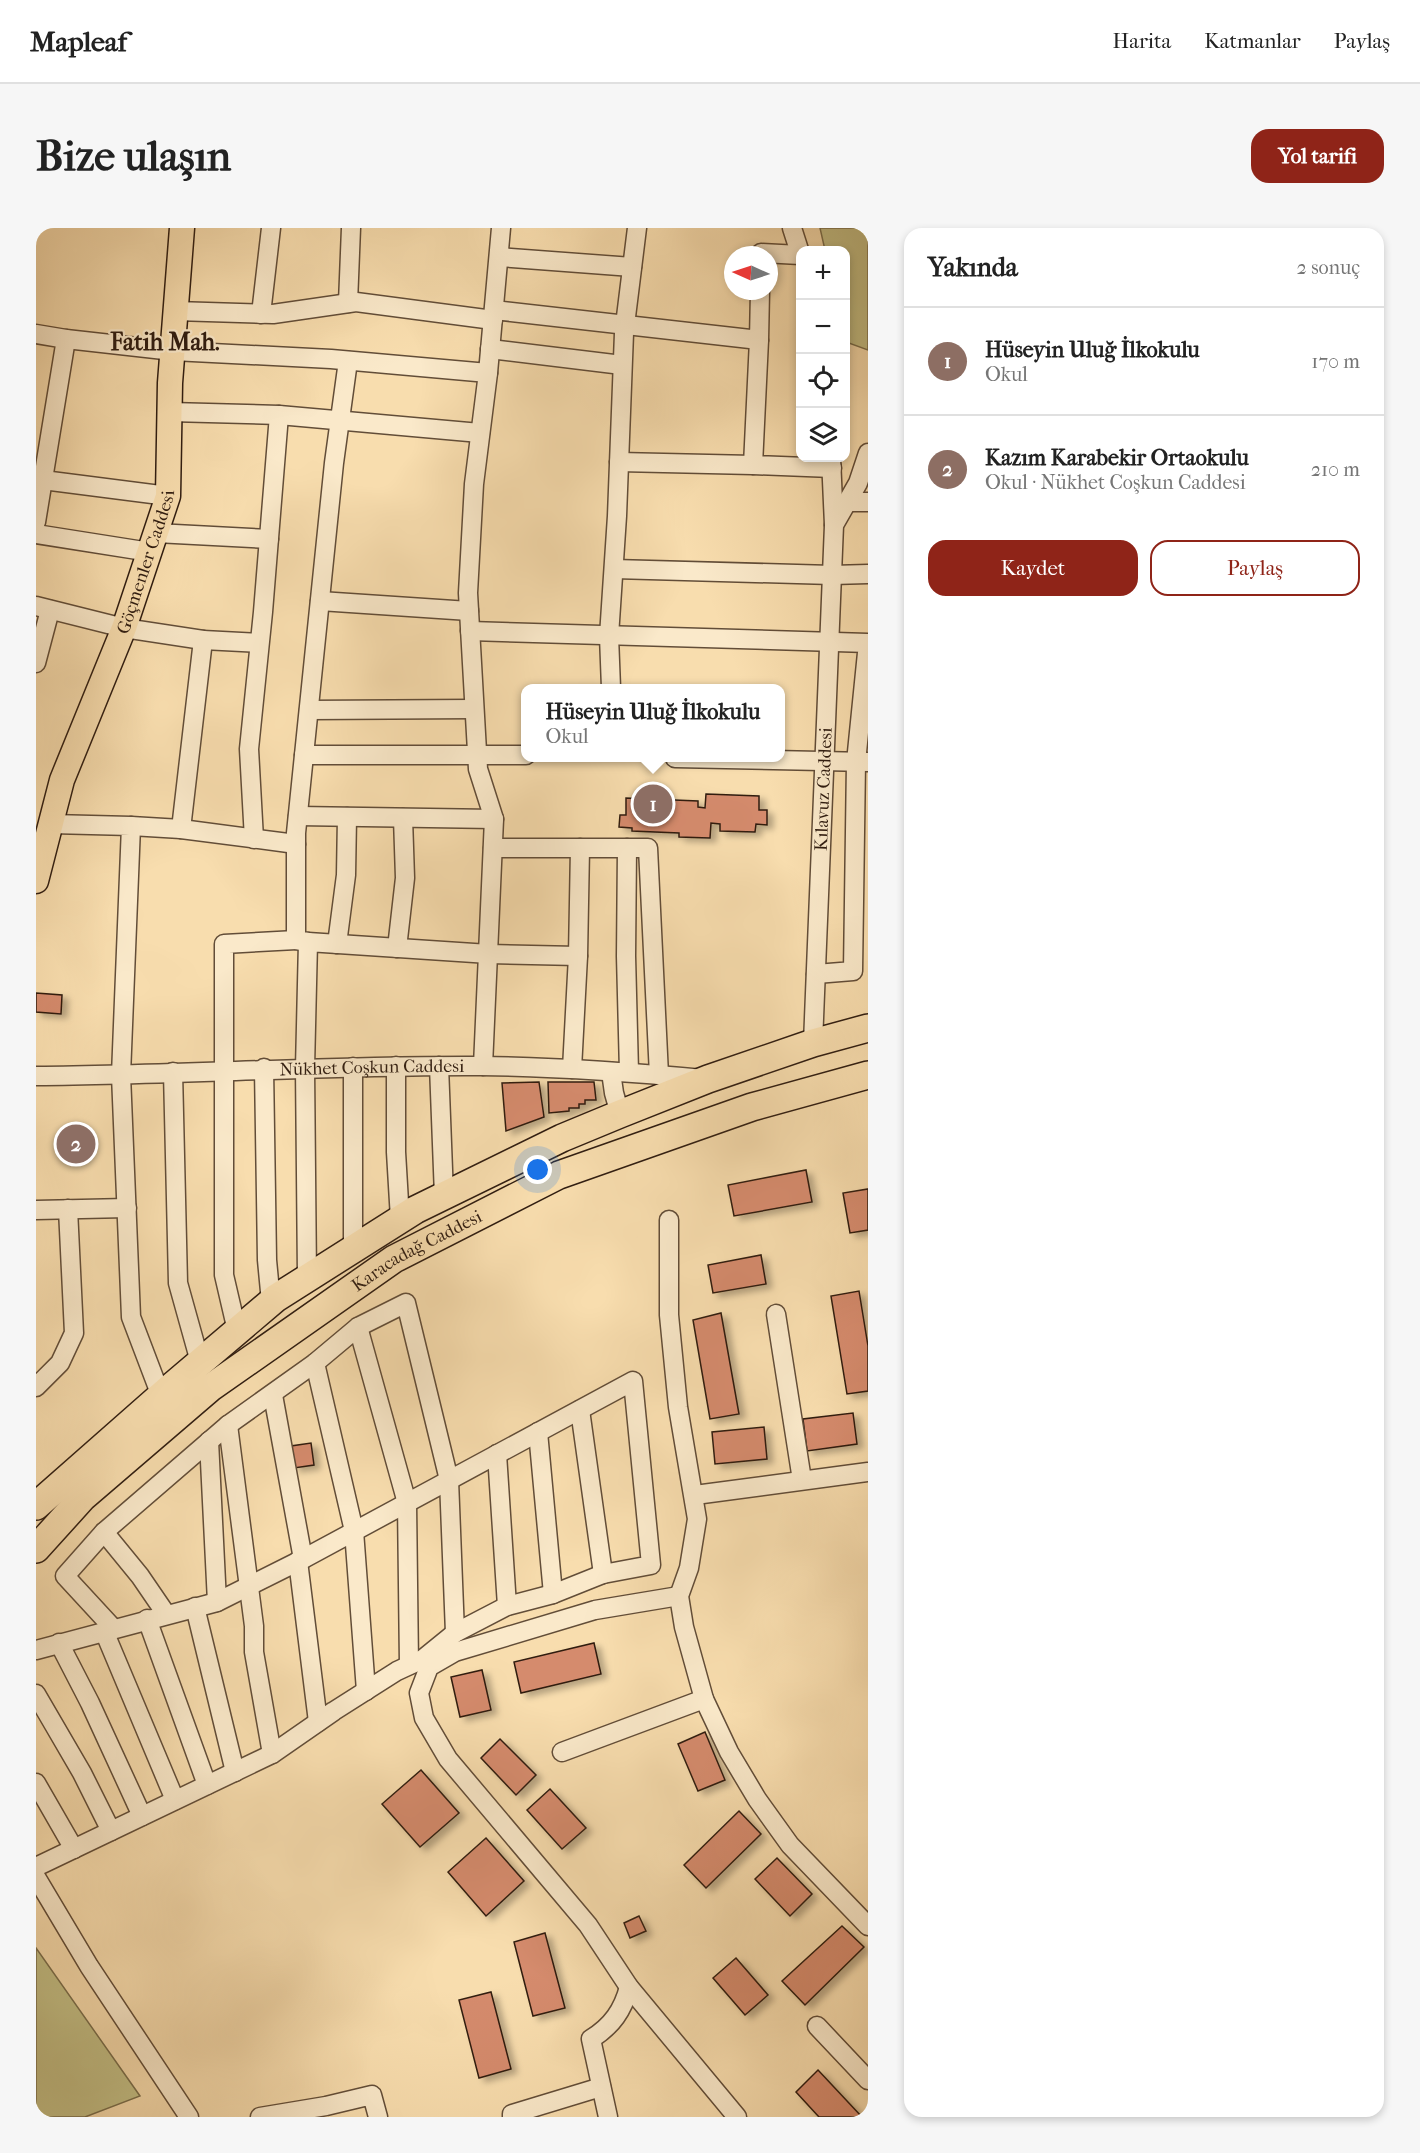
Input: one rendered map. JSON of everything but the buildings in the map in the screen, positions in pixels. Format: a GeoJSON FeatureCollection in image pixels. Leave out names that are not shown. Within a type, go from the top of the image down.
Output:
{"type":"FeatureCollection","features":[{"type":"Feature","properties":{"kind":"highway","name":"Karacadağ Caddesi"},"geometry":{"type":"LineString","coordinates":[[36,1506],[271,1302],[400,1219],[562,1138],[620,1114],[708,1079],[813,1043],[868,1028]]}},
{"type":"Feature","properties":{"kind":"highway","name":"Karacadağ Caddesi"},"geometry":{"type":"LineString","coordinates":[[36,1549],[83,1497],[210,1388],[394,1259],[559,1175],[752,1107],[868,1075]]}},
{"type":"Feature","properties":{"kind":"main road","name":"Göçmenler Caddesi"},"geometry":{"type":"LineString","coordinates":[[36,881],[62,780],[124,628],[168,496],[175,311],[182,228]]}},
{"type":"Feature","properties":{"kind":"street"},"geometry":{"type":"LineString","coordinates":[[261,314],[271,228]]}},
{"type":"Feature","properties":{"kind":"street"},"geometry":{"type":"LineString","coordinates":[[348,303],[351,228]]}},
{"type":"Feature","properties":{"kind":"street"},"geometry":{"type":"LineString","coordinates":[[483,1066],[494,819],[478,769],[468,593],[474,484],[488,373],[501,228]]}},
{"type":"Feature","properties":{"kind":"street"},"geometry":{"type":"LineString","coordinates":[[611,684],[609,636],[622,365],[637,228]]}},
{"type":"Feature","properties":{"kind":"street"},"geometry":{"type":"LineString","coordinates":[[792,228],[798,246]]}},
{"type":"Feature","properties":{"kind":"street"},"geometry":{"type":"LineString","coordinates":[[778,253],[796,254]]}},
{"type":"Feature","properties":{"kind":"street"},"geometry":{"type":"LineString","coordinates":[[499,257],[632,267]]}},
{"type":"Feature","properties":{"kind":"street"},"geometry":{"type":"LineString","coordinates":[[753,465],[760,300]]}},
{"type":"Feature","properties":{"kind":"street"},"geometry":{"type":"LineString","coordinates":[[175,311],[273,315],[356,302],[625,324],[759,340]]}},
{"type":"Feature","properties":{"kind":"street"},"geometry":{"type":"LineString","coordinates":[[36,334],[173,351],[348,361],[488,373]]}},
{"type":"Feature","properties":{"kind":"street"},"geometry":{"type":"LineString","coordinates":[[36,522],[66,339]]}},
{"type":"Feature","properties":{"kind":"street"},"geometry":{"type":"LineString","coordinates":[[490,350],[622,365]]}},
{"type":"Feature","properties":{"kind":"street"},"geometry":{"type":"LineString","coordinates":[[307,1278],[302,941],[296,844],[320,601],[348,361]]}},
{"type":"Feature","properties":{"kind":"street"},"geometry":{"type":"LineString","coordinates":[[170,412],[340,419],[480,433]]}},
{"type":"Feature","properties":{"kind":"street"},"geometry":{"type":"LineString","coordinates":[[254,839],[249,748],[279,415]]}},
{"type":"Feature","properties":{"kind":"street"},"geometry":{"type":"LineString","coordinates":[[834,530],[858,483],[868,453]]}},
{"type":"Feature","properties":{"kind":"street"},"geometry":{"type":"LineString","coordinates":[[619,462],[753,465],[831,463]]}},
{"type":"Feature","properties":{"kind":"street","name":"Kılavuz Caddesi"},"geometry":{"type":"LineString","coordinates":[[813,1043],[834,530],[831,463]]}},
{"type":"Feature","properties":{"kind":"street"},"geometry":{"type":"LineString","coordinates":[[43,480],[168,496]]}},
{"type":"Feature","properties":{"kind":"street"},"geometry":{"type":"LineString","coordinates":[[847,502],[868,502]]}},
{"type":"Feature","properties":{"kind":"street"},"geometry":{"type":"LineString","coordinates":[[36,534],[153,542],[269,539]]}},
{"type":"Feature","properties":{"kind":"street"},"geometry":{"type":"LineString","coordinates":[[614,569],[868,574]]}},
{"type":"Feature","properties":{"kind":"street"},"geometry":{"type":"LineString","coordinates":[[320,601],[469,611]]}},
{"type":"Feature","properties":{"kind":"street"},"geometry":{"type":"LineString","coordinates":[[36,663],[43,608],[124,628],[203,640],[260,643]]}},
{"type":"Feature","properties":{"kind":"street"},"geometry":{"type":"LineString","coordinates":[[470,631],[868,643],[853,971],[816,974]]}},
{"type":"Feature","properties":{"kind":"street"},"geometry":{"type":"LineString","coordinates":[[181,829],[203,640]]}},
{"type":"Feature","properties":{"kind":"street"},"geometry":{"type":"LineString","coordinates":[[309,710],[474,709]]}},
{"type":"Feature","properties":{"kind":"street"},"geometry":{"type":"LineString","coordinates":[[304,755],[521,755]]}},
{"type":"Feature","properties":{"kind":"street"},"geometry":{"type":"LineString","coordinates":[[785,761],[862,762]]}},
{"type":"Feature","properties":{"kind":"street"},"geometry":{"type":"LineString","coordinates":[[298,816],[494,819]]}},
{"type":"Feature","properties":{"kind":"street"},"geometry":{"type":"LineString","coordinates":[[338,944],[346,875],[347,817]]}},
{"type":"Feature","properties":{"kind":"street"},"geometry":{"type":"LineString","coordinates":[[397,948],[405,878],[403,818]]}},
{"type":"Feature","properties":{"kind":"street"},"geometry":{"type":"LineString","coordinates":[[51,824],[181,829],[296,844]]}},
{"type":"Feature","properties":{"kind":"street"},"geometry":{"type":"LineString","coordinates":[[131,826],[121,1075],[131,1317],[161,1396]]}},
{"type":"Feature","properties":{"kind":"street"},"geometry":{"type":"LineString","coordinates":[[493,848],[648,848],[659,1075]]}},
{"type":"Feature","properties":{"kind":"street"},"geometry":{"type":"LineString","coordinates":[[572,1070],[578,956],[580,848]]}},
{"type":"Feature","properties":{"kind":"street"},"geometry":{"type":"LineString","coordinates":[[620,1114],[614,1093],[620,1072],[626,956],[627,848]]}},
{"type":"Feature","properties":{"kind":"street"},"geometry":{"type":"LineString","coordinates":[[237,1331],[224,1275],[224,944],[302,941],[489,954],[578,956]]}},
{"type":"Feature","properties":{"kind":"street"},"geometry":{"type":"LineString","coordinates":[[396,1066],[396,1152],[400,1219]]}},
{"type":"Feature","properties":{"kind":"street"},"geometry":{"type":"LineString","coordinates":[[439,1066],[444,1196]]}},
{"type":"Feature","properties":{"kind":"street","name":"Nükhet Coşkun Caddesi"},"geometry":{"type":"LineString","coordinates":[[36,1076],[121,1075],[264,1068],[483,1066],[620,1072],[708,1079]]}},
{"type":"Feature","properties":{"kind":"street"},"geometry":{"type":"LineString","coordinates":[[353,1067],[354,1249]]}},
{"type":"Feature","properties":{"kind":"street"},"geometry":{"type":"LineString","coordinates":[[264,1068],[267,1260],[271,1302]]}},
{"type":"Feature","properties":{"kind":"street"},"geometry":{"type":"LineString","coordinates":[[173,1072],[178,1283],[201,1362]]}},
{"type":"Feature","properties":{"kind":"street"},"geometry":{"type":"LineString","coordinates":[[36,1210],[128,1208]]}},
{"type":"Feature","properties":{"kind":"street"},"geometry":{"type":"LineString","coordinates":[[36,1387],[60,1363],[74,1333],[68,1209]]}},
{"type":"Feature","properties":{"kind":"street"},"geometry":{"type":"LineString","coordinates":[[669,1220],[669,1315],[678,1407],[695,1495],[697,1519],[689,1568],[679,1596],[684,1627],[705,1699],[729,1752],[757,1799],[790,1845],[868,1926]]}},
{"type":"Feature","properties":{"kind":"street"},"geometry":{"type":"LineString","coordinates":[[175,1800],[108,1630],[66,1576],[105,1532],[228,1425],[273,1395],[358,1327],[406,1303],[449,1480],[455,1633]]}},
{"type":"Feature","properties":{"kind":"street"},"geometry":{"type":"LineString","coordinates":[[776,1314],[802,1480]]}},
{"type":"Feature","properties":{"kind":"street"},"geometry":{"type":"LineString","coordinates":[[358,1327],[407,1503],[409,1665]]}},
{"type":"Feature","properties":{"kind":"street"},"geometry":{"type":"LineString","coordinates":[[315,1363],[354,1531],[366,1690]]}},
{"type":"Feature","properties":{"kind":"street"},"geometry":{"type":"LineString","coordinates":[[36,1650],[217,1602],[300,1560],[633,1381],[651,1564],[603,1574],[554,1594],[507,1606],[455,1633],[423,1659],[366,1690],[272,1754],[36,1867]]}},
{"type":"Feature","properties":{"kind":"street"},"geometry":{"type":"LineString","coordinates":[[273,1395],[300,1560],[318,1722]]}},
{"type":"Feature","properties":{"kind":"street"},"geometry":{"type":"LineString","coordinates":[[579,1410],[603,1574]]}},
{"type":"Feature","properties":{"kind":"street"},"geometry":{"type":"LineString","coordinates":[[228,1425],[254,1626],[254,1652],[272,1754]]}},
{"type":"Feature","properties":{"kind":"street"},"geometry":{"type":"LineString","coordinates":[[538,1432],[554,1594]]}},
{"type":"Feature","properties":{"kind":"street"},"geometry":{"type":"LineString","coordinates":[[209,1441],[217,1602]]}},
{"type":"Feature","properties":{"kind":"street"},"geometry":{"type":"LineString","coordinates":[[496,1454],[507,1606]]}},
{"type":"Feature","properties":{"kind":"street"},"geometry":{"type":"LineString","coordinates":[[695,1495],[868,1472]]}},
{"type":"Feature","properties":{"kind":"street"},"geometry":{"type":"LineString","coordinates":[[105,1532],[140,1576],[166,1614]]}},
{"type":"Feature","properties":{"kind":"street"},"geometry":{"type":"LineString","coordinates":[[679,1596],[595,1610],[455,1652],[429,1667],[418,1693],[424,1718],[448,1759],[588,1925],[629,1987],[737,2117]]}},
{"type":"Feature","properties":{"kind":"street"},"geometry":{"type":"LineString","coordinates":[[195,1607],[235,1772]]}},
{"type":"Feature","properties":{"kind":"street"},"geometry":{"type":"LineString","coordinates":[[147,1619],[207,1785]]}},
{"type":"Feature","properties":{"kind":"street"},"geometry":{"type":"LineString","coordinates":[[59,1643],[90,1703],[142,1816]]}},
{"type":"Feature","properties":{"kind":"street"},"geometry":{"type":"LineString","coordinates":[[36,1694],[82,1773],[111,1831]]}},
{"type":"Feature","properties":{"kind":"street"},"geometry":{"type":"LineString","coordinates":[[562,1752],[705,1699]]}},
{"type":"Feature","properties":{"kind":"street"},"geometry":{"type":"LineString","coordinates":[[36,1783],[74,1849]]}},
{"type":"Feature","properties":{"kind":"street"},"geometry":{"type":"LineString","coordinates":[[36,1877],[41,1897],[189,2117]]}},
{"type":"Feature","properties":{"kind":"street"},"geometry":{"type":"LineString","coordinates":[[608,2117],[591,2039],[602,2033],[617,2017],[629,1987]]}},
{"type":"Feature","properties":{"kind":"street"},"geometry":{"type":"LineString","coordinates":[[817,2026],[868,2080]]}},
{"type":"Feature","properties":{"kind":"street"},"geometry":{"type":"LineString","coordinates":[[512,2117],[512,2114],[601,2087]]}},
{"type":"Feature","properties":{"kind":"street"},"geometry":{"type":"LineString","coordinates":[[268,2116],[319,2112],[372,2095],[378,2117]]}},
{"type":"Feature","properties":{"kind":"shaded area"},"geometry":{"type":"Polygon","coordinates":[[[820,228],[868,228],[868,350],[850,343],[850,246],[824,246],[820,228]]]}},
{"type":"Feature","properties":{"kind":"shaded area"},"geometry":{"type":"Polygon","coordinates":[[[36,1948],[140,2096],[85,2117],[36,2117],[36,1948]]]}},
{"type":"Feature","properties":{"kind":"place","name":"Hüseyin Uluğ İlkokulu"},"geometry":{"type":"Point","coordinates":[653,804]}},
{"type":"Feature","properties":{"kind":"place","name":"Kazım Karabekir Ortaokulu"},"geometry":{"type":"Point","coordinates":[76,1144]}},
{"type":"Feature","properties":{"kind":"district","name":"Fatih Mah."},"geometry":{"type":"Point","coordinates":[165,342]}}]}
